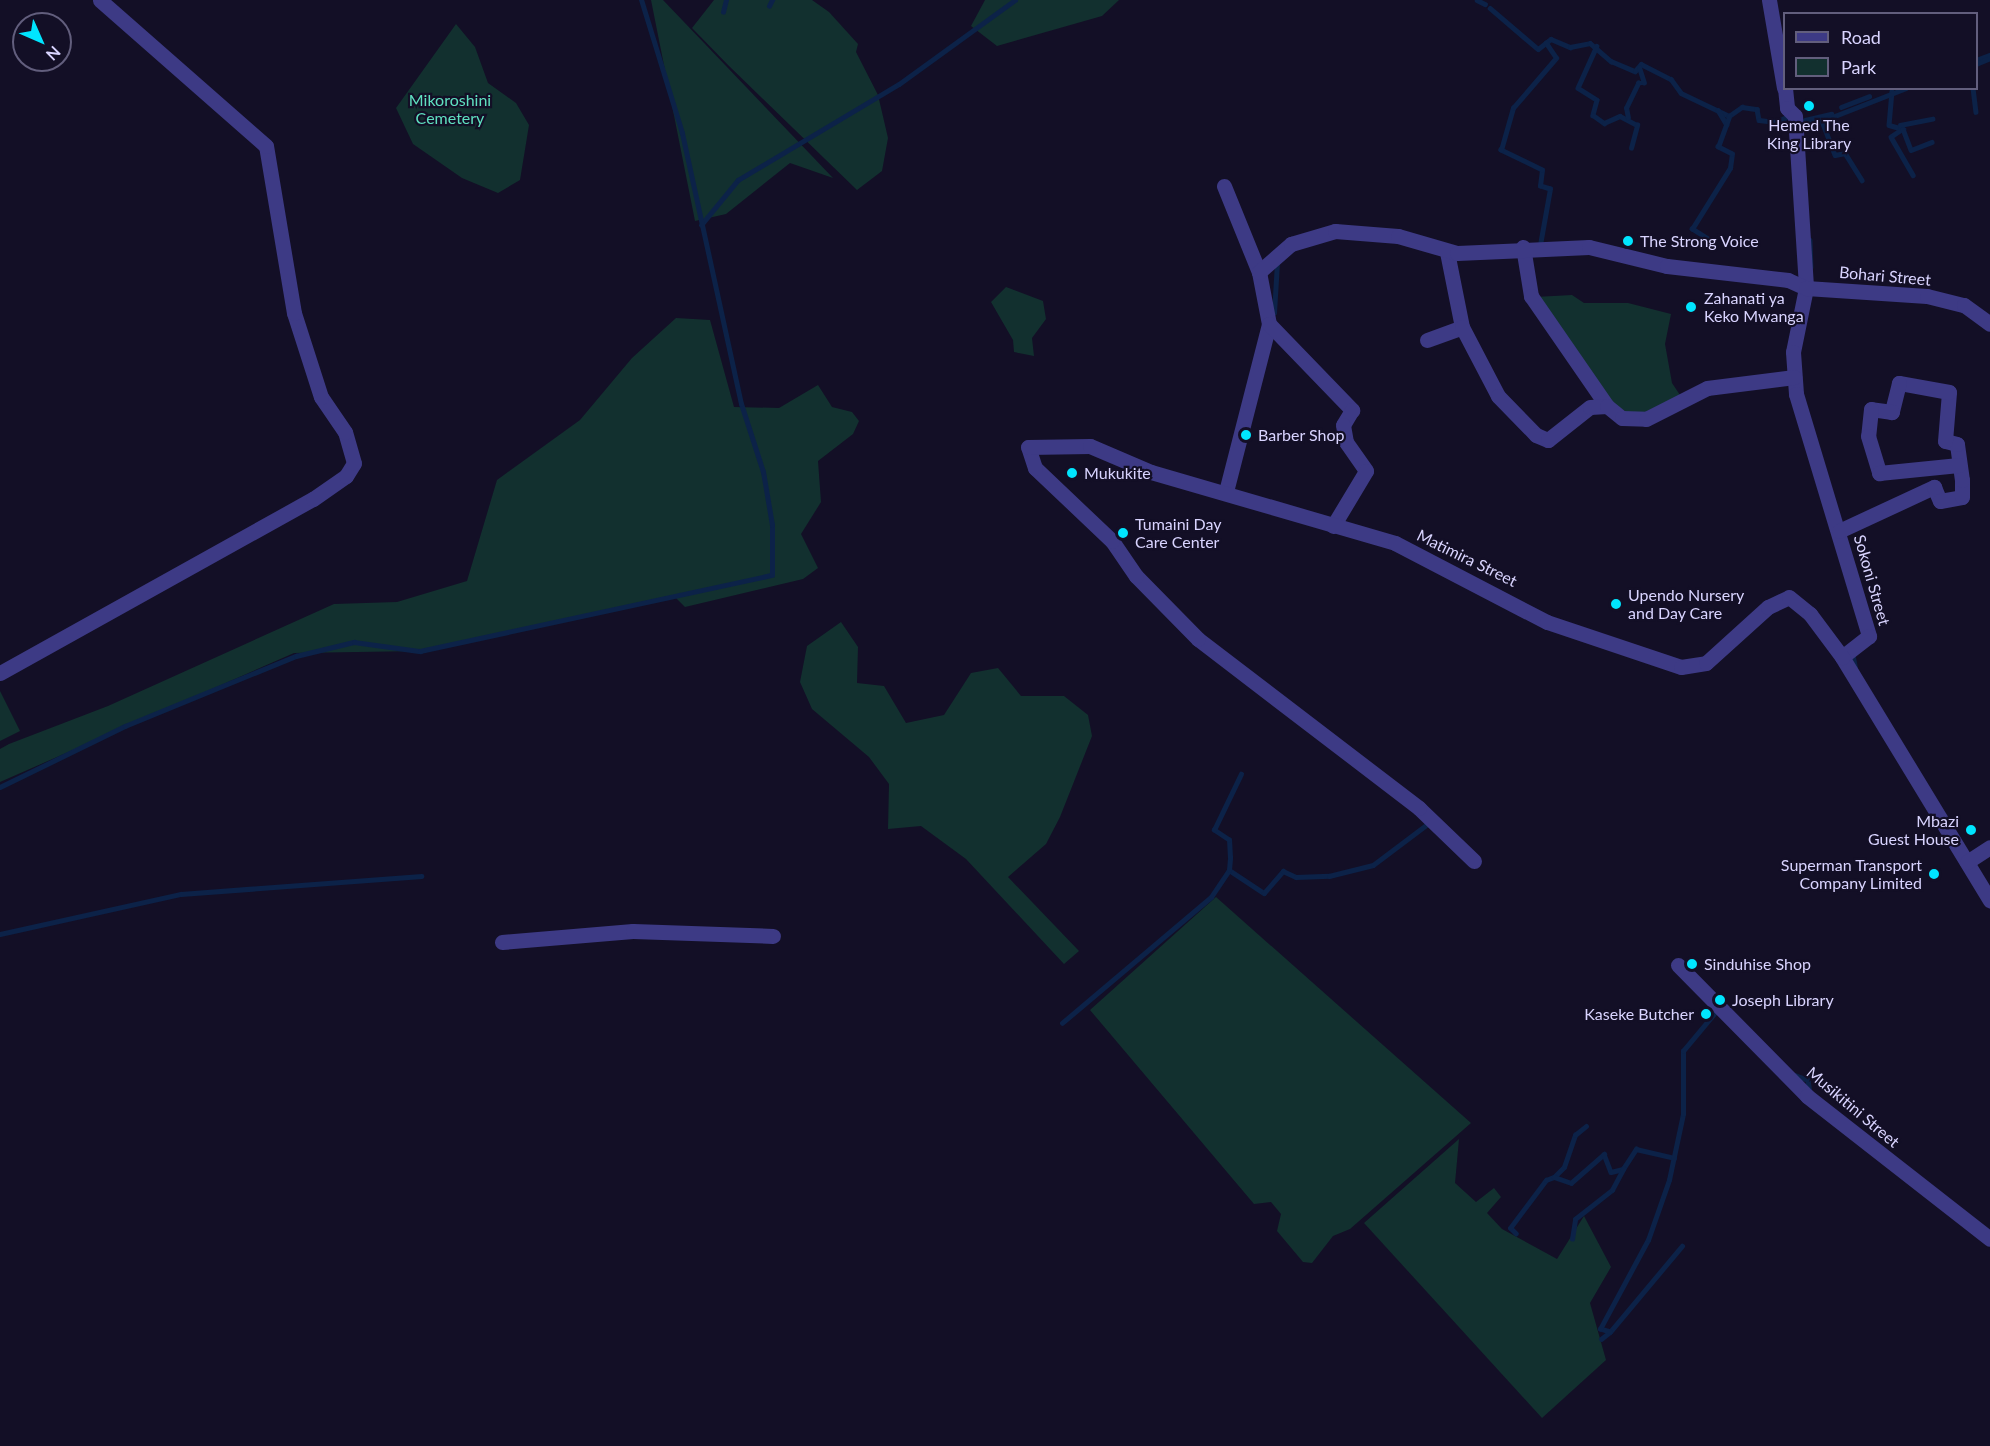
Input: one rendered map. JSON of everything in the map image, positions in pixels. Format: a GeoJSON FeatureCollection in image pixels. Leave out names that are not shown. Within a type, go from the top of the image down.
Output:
{"type":"FeatureCollection","features":[{"type":"Feature","properties":{"kind":"street"},"geometry":{"type":"LineString","coordinates":[[0,673],[313,499],[346,476],[354,463],[345,432],[321,397],[294,313],[266,146],[100,0]]}},
{"type":"Feature","properties":{"kind":"street"},"geometry":{"type":"LineString","coordinates":[[1769,0],[1783,77]]}},
{"type":"Feature","properties":{"kind":"street"},"geometry":{"type":"LineString","coordinates":[[1523,247],[1531,297],[1607,406],[1622,418],[1646,419],[1707,388],[1794,375],[1806,288],[1796,116],[1788,108],[1785,90]]}},
{"type":"Feature","properties":{"kind":"street"},"geometry":{"type":"LineString","coordinates":[[1224,186],[1259,272],[1269,324],[1226,492]]}},
{"type":"Feature","properties":{"kind":"street"},"geometry":{"type":"LineString","coordinates":[[1259,272],[1290,243],[1335,231],[1398,236],[1447,252],[1462,327],[1488,382],[1536,435],[1548,440],[1585,409],[1607,406]]}},
{"type":"Feature","properties":{"kind":"street","name":"Bohari Street"},"geometry":{"type":"LineString","coordinates":[[1447,252],[1523,247],[1590,247],[1667,266],[1788,280],[1806,288],[1927,296],[1964,305],[1990,324]]}},
{"type":"Feature","properties":{"kind":"street"},"geometry":{"type":"LineString","coordinates":[[1269,324],[1352,410],[1343,425],[1346,442],[1366,471],[1333,526]]}},
{"type":"Feature","properties":{"kind":"street"},"geometry":{"type":"LineString","coordinates":[[1427,339],[1462,327]]}},
{"type":"Feature","properties":{"kind":"street","name":"Sokoni Street"},"geometry":{"type":"LineString","coordinates":[[1794,375],[1869,636],[1842,657]]}},
{"type":"Feature","properties":{"kind":"street"},"geometry":{"type":"LineString","coordinates":[[1839,531],[1934,487],[1940,501],[1962,497],[1959,465],[1956,442],[1945,441],[1945,389],[1899,383],[1892,412],[1871,409],[1868,436],[1879,472],[1959,465]]}},
{"type":"Feature","properties":{"kind":"street","name":"Matimira Street"},"geometry":{"type":"LineString","coordinates":[[1474,861],[1419,808],[1198,639],[1136,576],[1112,541],[1035,468],[1028,447],[1090,446],[1117,461],[1226,492],[1415,552],[1547,622],[1681,668],[1706,663],[1768,607],[1789,597],[1810,614],[1842,657]]}},
{"type":"Feature","properties":{"kind":"street"},"geometry":{"type":"LineString","coordinates":[[1842,657],[1990,900]]}},
{"type":"Feature","properties":{"kind":"street"},"geometry":{"type":"LineString","coordinates":[[1967,862],[1990,847]]}},
{"type":"Feature","properties":{"kind":"street"},"geometry":{"type":"LineString","coordinates":[[502,942],[633,931],[773,936]]}},
{"type":"Feature","properties":{"kind":"street","name":"Musikitini Street"},"geometry":{"type":"LineString","coordinates":[[1678,965],[1807,1096],[1990,1239]]}},
{"type":"Feature","properties":{"kind":"green space"},"geometry":{"type":"Polygon","coordinates":[[[651,0],[663,0],[833,178],[790,163],[726,214],[695,221],[651,0]]]}},
{"type":"Feature","properties":{"kind":"green space"},"geometry":{"type":"Polygon","coordinates":[[[714,0],[812,0],[829,12],[858,44],[856,52],[878,95],[888,138],[882,171],[857,190],[728,65],[692,28],[714,0]]]}},
{"type":"Feature","properties":{"kind":"green space"},"geometry":{"type":"Polygon","coordinates":[[[985,0],[1119,0],[1102,16],[997,46],[971,26],[985,0]]]}},
{"type":"Feature","properties":{"kind":"green space","name":"Mikoroshini Cemetery"},"geometry":{"type":"Polygon","coordinates":[[[456,24],[475,47],[488,83],[516,103],[529,125],[520,180],[498,193],[462,178],[413,144],[396,108],[456,24]]]}},
{"type":"Feature","properties":{"kind":"green space"},"geometry":{"type":"Polygon","coordinates":[[[1006,287],[1043,301],[1046,319],[1032,338],[1034,356],[1014,352],[1013,340],[991,302],[1006,287]]]}},
{"type":"Feature","properties":{"kind":"green space"},"geometry":{"type":"Polygon","coordinates":[[[1572,295],[1584,303],[1628,303],[1671,314],[1665,344],[1672,383],[1680,395],[1635,417],[1610,402],[1535,297],[1572,295]]]}},
{"type":"Feature","properties":{"kind":"green space"},"geometry":{"type":"Polygon","coordinates":[[[676,318],[710,320],[734,407],[779,408],[818,385],[832,407],[852,412],[859,421],[853,434],[818,461],[821,502],[801,534],[818,568],[803,579],[685,607],[673,595],[420,651],[294,653],[0,782],[0,749],[9,744],[108,706],[334,604],[397,602],[467,581],[497,480],[580,420],[632,358],[676,318]]]}},
{"type":"Feature","properties":{"kind":"green space"},"geometry":{"type":"Polygon","coordinates":[[[841,622],[858,647],[857,683],[884,686],[906,723],[944,715],[971,673],[998,668],[1021,696],[1064,696],[1088,715],[1092,736],[1060,817],[1046,844],[1008,877],[1079,951],[1064,964],[966,859],[921,826],[888,829],[889,784],[869,757],[812,709],[800,682],[807,646],[841,622]]]}},
{"type":"Feature","properties":{"kind":"green space"},"geometry":{"type":"Polygon","coordinates":[[[0,691],[20,731],[0,741],[0,691]]]}},
{"type":"Feature","properties":{"kind":"green space"},"geometry":{"type":"Polygon","coordinates":[[[1216,897],[1471,1123],[1350,1229],[1333,1236],[1312,1263],[1303,1262],[1277,1231],[1281,1214],[1271,1202],[1254,1204],[1090,1010],[1216,897]]]}},
{"type":"Feature","properties":{"kind":"green space"},"geometry":{"type":"Polygon","coordinates":[[[1459,1139],[1455,1183],[1476,1202],[1494,1188],[1501,1197],[1487,1213],[1502,1229],[1557,1259],[1584,1216],[1611,1267],[1590,1303],[1606,1360],[1542,1418],[1364,1223],[1459,1139]]]}},
{"type":"Feature","properties":{"kind":"waterway"},"geometry":{"type":"LineString","coordinates":[[0,787],[125,726],[296,656],[354,642],[420,651],[772,575],[772,525],[763,472],[741,404],[682,133],[641,0]]}},
{"type":"Feature","properties":{"kind":"waterway"},"geometry":{"type":"LineString","coordinates":[[723,12],[726,0]]}},
{"type":"Feature","properties":{"kind":"waterway"},"geometry":{"type":"LineString","coordinates":[[769,6],[772,0]]}},
{"type":"Feature","properties":{"kind":"waterway"},"geometry":{"type":"LineString","coordinates":[[701,225],[738,180],[899,84],[1015,0]]}},
{"type":"Feature","properties":{"kind":"waterway"},"geometry":{"type":"LineString","coordinates":[[1477,0],[1485,4]]}},
{"type":"Feature","properties":{"kind":"waterway"},"geometry":{"type":"LineString","coordinates":[[1490,8],[1538,49],[1551,39],[1570,47],[1590,43],[1611,61],[1635,71],[1641,64],[1671,79],[1681,93],[1729,116],[1742,107],[1757,109],[1759,120],[1775,122],[1789,116]]}},
{"type":"Feature","properties":{"kind":"waterway"},"geometry":{"type":"LineString","coordinates":[[1540,245],[1550,189],[1540,186],[1542,170],[1501,150],[1513,108],[1556,58],[1546,43]]}},
{"type":"Feature","properties":{"kind":"waterway"},"geometry":{"type":"LineString","coordinates":[[1597,46],[1578,88],[1597,100],[1593,115],[1604,123],[1620,116],[1637,125]]}},
{"type":"Feature","properties":{"kind":"waterway"},"geometry":{"type":"LineString","coordinates":[[1978,59],[1990,55]]}},
{"type":"Feature","properties":{"kind":"waterway"},"geometry":{"type":"LineString","coordinates":[[1978,63],[1990,58]]}},
{"type":"Feature","properties":{"kind":"waterway"},"geometry":{"type":"LineString","coordinates":[[1628,118],[1626,108],[1638,83],[1644,83],[1639,68]]}},
{"type":"Feature","properties":{"kind":"waterway"},"geometry":{"type":"LineString","coordinates":[[1800,122],[1822,121],[1901,90]]}},
{"type":"Feature","properties":{"kind":"waterway"},"geometry":{"type":"LineString","coordinates":[[1973,90],[1976,112]]}},
{"type":"Feature","properties":{"kind":"waterway"},"geometry":{"type":"LineString","coordinates":[[1892,91],[1889,125],[1903,129],[1891,137],[1913,175]]}},
{"type":"Feature","properties":{"kind":"waterway"},"geometry":{"type":"LineString","coordinates":[[1841,107],[1869,96]]}},
{"type":"Feature","properties":{"kind":"waterway"},"geometry":{"type":"LineString","coordinates":[[1718,110],[1727,125]]}},
{"type":"Feature","properties":{"kind":"waterway"},"geometry":{"type":"LineString","coordinates":[[1805,120],[1831,114]]}},
{"type":"Feature","properties":{"kind":"waterway"},"geometry":{"type":"LineString","coordinates":[[1708,239],[1692,229],[1730,168],[1732,154],[1718,147],[1729,116]]}},
{"type":"Feature","properties":{"kind":"waterway"},"geometry":{"type":"LineString","coordinates":[[1900,125],[1932,119]]}},
{"type":"Feature","properties":{"kind":"waterway"},"geometry":{"type":"LineString","coordinates":[[1822,121],[1835,155],[1845,153],[1862,180]]}},
{"type":"Feature","properties":{"kind":"waterway"},"geometry":{"type":"LineString","coordinates":[[1631,148],[1637,125]]}},
{"type":"Feature","properties":{"kind":"waterway"},"geometry":{"type":"LineString","coordinates":[[1903,129],[1911,150],[1932,142]]}},
{"type":"Feature","properties":{"kind":"waterway"},"geometry":{"type":"LineString","coordinates":[[1810,240],[1811,267]]}},
{"type":"Feature","properties":{"kind":"waterway"},"geometry":{"type":"LineString","coordinates":[[1274,313],[1277,262]]}},
{"type":"Feature","properties":{"kind":"waterway"},"geometry":{"type":"LineString","coordinates":[[1853,655],[1856,670]]}},
{"type":"Feature","properties":{"kind":"waterway"},"geometry":{"type":"LineString","coordinates":[[1062,1023],[1211,897],[1229,870],[1230,858],[1229,840],[1214,830],[1241,774]]}},
{"type":"Feature","properties":{"kind":"waterway"},"geometry":{"type":"LineString","coordinates":[[1229,870],[1264,893],[1283,871],[1296,877],[1329,876],[1373,865],[1430,822]]}},
{"type":"Feature","properties":{"kind":"waterway"},"geometry":{"type":"LineString","coordinates":[[0,934],[181,894],[421,876]]}},
{"type":"Feature","properties":{"kind":"waterway"},"geometry":{"type":"LineString","coordinates":[[1601,1339],[1610,1332],[1600,1329],[1648,1240],[1669,1180],[1683,1114],[1683,1051],[1718,1009]]}},
{"type":"Feature","properties":{"kind":"waterway"},"geometry":{"type":"LineString","coordinates":[[1795,1075],[1808,1080],[1810,1093]]}},
{"type":"Feature","properties":{"kind":"waterway"},"geometry":{"type":"LineString","coordinates":[[1554,1177],[1564,1167],[1575,1135],[1586,1126]]}},
{"type":"Feature","properties":{"kind":"waterway"},"geometry":{"type":"LineString","coordinates":[[1516,1234],[1510,1228],[1546,1180],[1554,1177],[1571,1183],[1604,1154],[1611,1172],[1623,1169],[1636,1149],[1674,1158]]}},
{"type":"Feature","properties":{"kind":"waterway"},"geometry":{"type":"LineString","coordinates":[[1572,1239],[1575,1219],[1612,1190],[1623,1169]]}},
{"type":"Feature","properties":{"kind":"waterway"},"geometry":{"type":"LineString","coordinates":[[1610,1332],[1682,1246]]}},
{"type":"Feature","properties":{"kind":"place","name":"Hemed The King Library"},"geometry":{"type":"Point","coordinates":[1809,106]}},
{"type":"Feature","properties":{"kind":"place","name":"The Strong Voice"},"geometry":{"type":"Point","coordinates":[1628,241]}},
{"type":"Feature","properties":{"kind":"place","name":"Zahanati ya Keko Mwanga"},"geometry":{"type":"Point","coordinates":[1691,307]}},
{"type":"Feature","properties":{"kind":"place","name":"Barber Shop"},"geometry":{"type":"Point","coordinates":[1246,435]}},
{"type":"Feature","properties":{"kind":"place","name":"Mukukite"},"geometry":{"type":"Point","coordinates":[1072,473]}},
{"type":"Feature","properties":{"kind":"place","name":"Tumaini Day Care Center"},"geometry":{"type":"Point","coordinates":[1123,533]}},
{"type":"Feature","properties":{"kind":"place","name":"Upendo Nursery and Day Care"},"geometry":{"type":"Point","coordinates":[1616,604]}},
{"type":"Feature","properties":{"kind":"place","name":"Mbazi Guest House"},"geometry":{"type":"Point","coordinates":[1971,830]}},
{"type":"Feature","properties":{"kind":"place","name":"Superman Transport Company Limited"},"geometry":{"type":"Point","coordinates":[1934,874]}},
{"type":"Feature","properties":{"kind":"place","name":"Sinduhise Shop"},"geometry":{"type":"Point","coordinates":[1692,964]}},
{"type":"Feature","properties":{"kind":"place","name":"Joseph Library"},"geometry":{"type":"Point","coordinates":[1720,1000]}},
{"type":"Feature","properties":{"kind":"place","name":"Kaseke Butcher"},"geometry":{"type":"Point","coordinates":[1706,1014]}}]}
